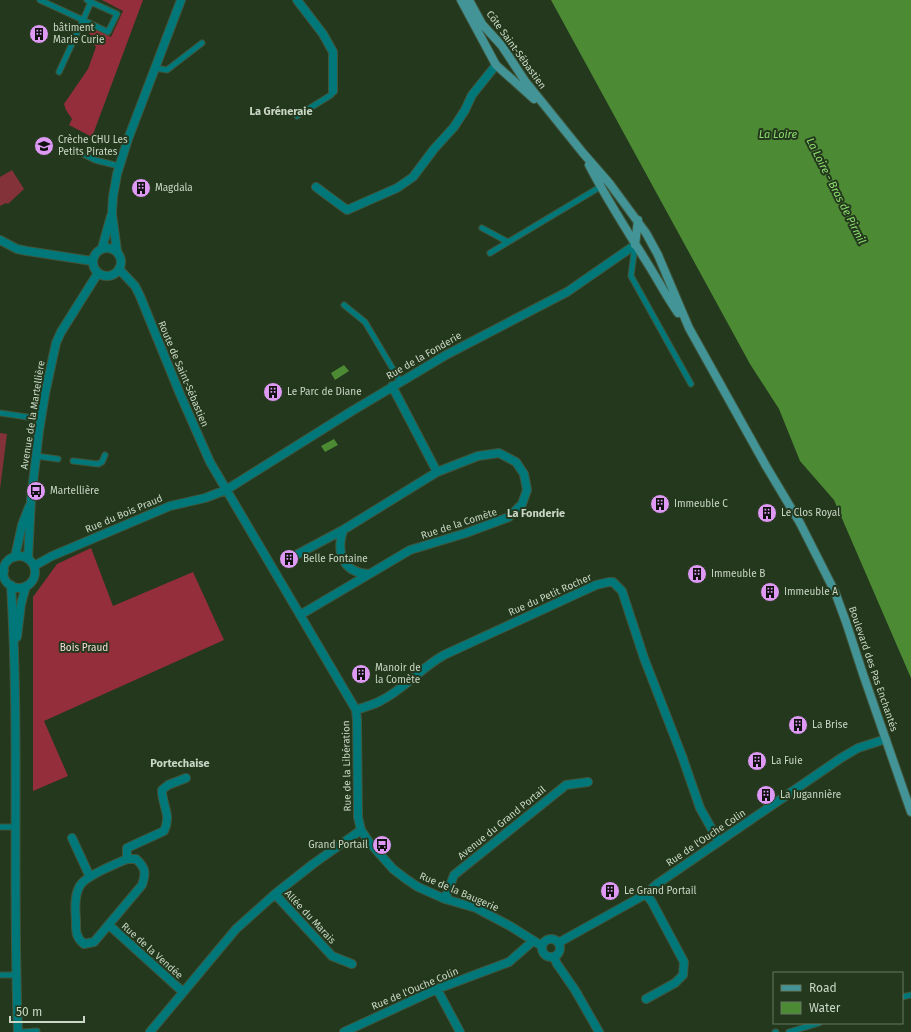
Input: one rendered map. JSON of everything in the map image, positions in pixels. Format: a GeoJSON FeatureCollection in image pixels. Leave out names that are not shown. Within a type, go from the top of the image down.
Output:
{"type":"FeatureCollection","features":[{"type":"Feature","properties":{"kind":"main road","name":"Côte Saint-Sébastien"},"geometry":{"type":"LineString","coordinates":[[461,0],[496,65],[548,111]]}},
{"type":"Feature","properties":{"kind":"main road","name":"Côte Saint-Sébastien"},"geometry":{"type":"LineString","coordinates":[[469,0],[482,24],[502,46],[548,111],[610,184],[638,220]]}},
{"type":"Feature","properties":{"kind":"main road"},"geometry":{"type":"LineString","coordinates":[[496,65],[503,59],[512,61]]}},
{"type":"Feature","properties":{"kind":"main road","name":"Côte Saint-Sébastien"},"geometry":{"type":"LineString","coordinates":[[583,153],[600,186],[635,244]]}},
{"type":"Feature","properties":{"kind":"main road"},"geometry":{"type":"LineString","coordinates":[[635,244],[638,220]]}},
{"type":"Feature","properties":{"kind":"main road","name":"Boulevard des Pas Enchantés"},"geometry":{"type":"LineString","coordinates":[[638,220],[658,255],[689,328]]}},
{"type":"Feature","properties":{"kind":"main road","name":"Boulevard des Pas Enchantés"},"geometry":{"type":"LineString","coordinates":[[635,244],[667,297],[689,328],[819,558],[835,592],[846,622],[862,674],[886,738],[911,812]]}},
{"type":"Feature","properties":{"kind":"street"},"geometry":{"type":"LineString","coordinates":[[102,248],[112,214],[114,189],[119,166],[180,0]]}},
{"type":"Feature","properties":{"kind":"street"},"geometry":{"type":"LineString","coordinates":[[297,0],[323,34],[333,52],[333,91]]}},
{"type":"Feature","properties":{"kind":"street"},"geometry":{"type":"LineString","coordinates":[[316,187],[348,210],[397,188],[413,177],[434,149],[454,127],[472,96],[496,65]]}},
{"type":"Feature","properties":{"kind":"street"},"geometry":{"type":"LineString","coordinates":[[112,214],[117,251],[121,261],[119,269],[115,273],[105,276],[98,273],[92,261],[95,254],[102,248],[109,247],[117,251]]}},
{"type":"Feature","properties":{"kind":"street"},"geometry":{"type":"LineString","coordinates":[[0,240],[17,249],[92,261]]}},
{"type":"Feature","properties":{"kind":"street","name":"Rue de la Fonderie"},"geometry":{"type":"LineString","coordinates":[[226,490],[400,381],[472,340],[521,317],[567,292],[635,244]]}},
{"type":"Feature","properties":{"kind":"street","name":"Route de Saint-Sébastien"},"geometry":{"type":"LineString","coordinates":[[119,269],[135,286],[140,296],[153,330],[210,462],[226,490]]}},
{"type":"Feature","properties":{"kind":"street","name":"Avenue de la Martellière"},"geometry":{"type":"LineString","coordinates":[[28,559],[31,500],[36,456],[45,394],[56,343],[60,332],[98,273]]}},
{"type":"Feature","properties":{"kind":"street"},"geometry":{"type":"LineString","coordinates":[[392,386],[437,472]]}},
{"type":"Feature","properties":{"kind":"street","name":"Rue de la Comète"},"geometry":{"type":"LineString","coordinates":[[296,555],[343,530],[437,472],[478,456],[499,453],[516,462],[524,474],[527,490],[522,504],[509,517],[466,533],[410,550],[300,616]]}},
{"type":"Feature","properties":{"kind":"street","name":"Rue du Bois Praud"},"geometry":{"type":"LineString","coordinates":[[34,566],[52,556],[170,506],[205,498],[226,490]]}},
{"type":"Feature","properties":{"kind":"street","name":"Rue de la Libération"},"geometry":{"type":"LineString","coordinates":[[226,490],[356,710],[358,817],[362,830]]}},
{"type":"Feature","properties":{"kind":"street","name":"Avenue de la Martellière"},"geometry":{"type":"LineString","coordinates":[[15,557],[22,525],[31,500]]}},
{"type":"Feature","properties":{"kind":"street"},"geometry":{"type":"LineString","coordinates":[[343,530],[340,546],[343,559],[350,569],[361,574],[368,574]]}},
{"type":"Feature","properties":{"kind":"street"},"geometry":{"type":"LineString","coordinates":[[14,661],[21,604],[26,586],[34,578],[35,572],[34,566],[28,559],[22,556],[15,557],[7,563],[2,572],[5,579],[11,585],[18,587],[26,586]]}},
{"type":"Feature","properties":{"kind":"street","name":"Rue du Petit Rocher"},"geometry":{"type":"LineString","coordinates":[[356,710],[386,698],[424,667],[444,655],[596,585],[613,582],[622,591],[644,658],[682,756],[700,808],[719,842]]}},
{"type":"Feature","properties":{"kind":"street"},"geometry":{"type":"LineString","coordinates":[[11,585],[14,661],[16,975],[18,1032]]}},
{"type":"Feature","properties":{"kind":"street","name":"Rue de l'Ouche Colin"},"geometry":{"type":"LineString","coordinates":[[558,943],[646,894],[657,884],[841,758],[858,748],[886,738]]}},
{"type":"Feature","properties":{"kind":"street"},"geometry":{"type":"LineString","coordinates":[[127,859],[127,848],[164,831],[167,825],[168,814],[162,798],[162,790],[168,785],[186,778]]}},
{"type":"Feature","properties":{"kind":"street","name":"Avenue du Grand Portail"},"geometry":{"type":"LineString","coordinates":[[445,899],[454,875],[566,785],[588,782]]}},
{"type":"Feature","properties":{"kind":"street"},"geometry":{"type":"LineString","coordinates":[[150,1032],[236,929],[275,894],[313,864],[362,830]]}},
{"type":"Feature","properties":{"kind":"street","name":"Rue de la Baugerie"},"geometry":{"type":"LineString","coordinates":[[362,830],[369,842],[384,859],[406,879],[418,887],[445,899],[476,908],[510,926],[542,946]]}},
{"type":"Feature","properties":{"kind":"street"},"geometry":{"type":"LineString","coordinates":[[72,838],[90,877]]}},
{"type":"Feature","properties":{"kind":"street","name":"Rue de la Vendée"},"geometry":{"type":"LineString","coordinates":[[127,859],[136,859],[144,868],[145,875],[142,886],[94,942],[84,944],[79,940],[76,933],[75,903],[77,891],[81,884],[90,877],[127,859]]}},
{"type":"Feature","properties":{"kind":"street","name":"Allée du Marais"},"geometry":{"type":"LineString","coordinates":[[275,894],[332,956],[352,964]]}},
{"type":"Feature","properties":{"kind":"street"},"geometry":{"type":"LineString","coordinates":[[646,894],[652,902],[684,962],[683,975],[675,983],[646,999]]}},
{"type":"Feature","properties":{"kind":"street","name":"Rue de la Vendée"},"geometry":{"type":"LineString","coordinates":[[109,925],[183,992]]}},
{"type":"Feature","properties":{"kind":"street"},"geometry":{"type":"LineString","coordinates":[[550,939],[558,943],[560,951],[554,957],[548,957],[544,954],[542,946],[545,941],[550,939]]}},
{"type":"Feature","properties":{"kind":"street","name":"Rue de l'Ouche Colin"},"geometry":{"type":"LineString","coordinates":[[344,1032],[437,989],[509,962],[533,941]]}},
{"type":"Feature","properties":{"kind":"street"},"geometry":{"type":"LineString","coordinates":[[554,957],[599,1032]]}},
{"type":"Feature","properties":{"kind":"street"},"geometry":{"type":"LineString","coordinates":[[437,989],[460,1032]]}},
{"type":"Feature","properties":{"kind":"lane"},"geometry":{"type":"LineString","coordinates":[[40,0],[83,20],[108,32],[117,14],[89,1],[83,20],[59,72]]}},
{"type":"Feature","properties":{"kind":"lane"},"geometry":{"type":"LineString","coordinates":[[154,68],[167,70],[202,44]]}},
{"type":"Feature","properties":{"kind":"lane"},"geometry":{"type":"LineString","coordinates":[[298,116],[331,95],[333,91]]}},
{"type":"Feature","properties":{"kind":"lane"},"geometry":{"type":"LineString","coordinates":[[73,150],[95,160],[119,166]]}},
{"type":"Feature","properties":{"kind":"lane"},"geometry":{"type":"LineString","coordinates":[[490,253],[600,186]]}},
{"type":"Feature","properties":{"kind":"lane"},"geometry":{"type":"LineString","coordinates":[[482,228],[508,242]]}},
{"type":"Feature","properties":{"kind":"lane"},"geometry":{"type":"LineString","coordinates":[[635,244],[631,276],[691,384]]}},
{"type":"Feature","properties":{"kind":"lane"},"geometry":{"type":"LineString","coordinates":[[344,305],[365,322],[400,381]]}},
{"type":"Feature","properties":{"kind":"lane"},"geometry":{"type":"LineString","coordinates":[[0,413],[41,419]]}},
{"type":"Feature","properties":{"kind":"lane"},"geometry":{"type":"LineString","coordinates":[[74,461],[98,464],[102,462],[105,455]]}},
{"type":"Feature","properties":{"kind":"lane"},"geometry":{"type":"LineString","coordinates":[[36,456],[58,459]]}},
{"type":"Feature","properties":{"kind":"lane"},"geometry":{"type":"LineString","coordinates":[[0,827],[15,827]]}},
{"type":"Feature","properties":{"kind":"lane"},"geometry":{"type":"LineString","coordinates":[[0,975],[16,975]]}},
{"type":"Feature","properties":{"kind":"lane"},"geometry":{"type":"LineString","coordinates":[[789,1032],[816,1024]]}},
{"type":"Feature","properties":{"kind":"lane"},"geometry":{"type":"LineString","coordinates":[[23,1032],[37,1031]]}},
{"type":"Feature","properties":{"kind":"shaded area"},"geometry":{"type":"Polygon","coordinates":[[[12,170],[24,189],[8,204],[6,203],[0,206],[0,177],[12,170]]]}},
{"type":"Feature","properties":{"kind":"shaded area"},"geometry":{"type":"Polygon","coordinates":[[[0,433],[7,434],[0,489],[0,433]]]}},
{"type":"Feature","properties":{"kind":"green space"},"geometry":{"type":"Polygon","coordinates":[[[102,0],[143,0],[92,137],[69,125],[72,119],[64,104],[88,69],[96,47],[89,39],[91,35],[82,28],[84,24],[111,37],[123,11],[102,0]]]}},
{"type":"Feature","properties":{"kind":"green space","name":"Bois Praud"},"geometry":{"type":"Polygon","coordinates":[[[91,548],[113,606],[193,572],[224,640],[44,721],[68,776],[33,791],[33,597],[57,564],[91,548]]]}},
{"type":"Feature","properties":{"kind":"water","name":"La Loire"},"geometry":{"type":"Polygon","coordinates":[[[551,0],[911,0],[911,678],[834,500],[800,461],[779,409],[750,364],[551,0]]]}},
{"type":"Feature","properties":{"kind":"water"},"geometry":{"type":"Polygon","coordinates":[[[344,365],[349,371],[335,380],[331,373],[344,365]]]}},
{"type":"Feature","properties":{"kind":"water"},"geometry":{"type":"Polygon","coordinates":[[[334,439],[338,445],[325,452],[321,446],[334,439]]]}},
{"type":"Feature","properties":{"kind":"place","name":"bâtiment Marie Curie"},"geometry":{"type":"Point","coordinates":[39,34]}},
{"type":"Feature","properties":{"kind":"place","name":"Crèche CHU Les Petits Pirates"},"geometry":{"type":"Point","coordinates":[44,146]}},
{"type":"Feature","properties":{"kind":"place","name":"Magdala"},"geometry":{"type":"Point","coordinates":[141,188]}},
{"type":"Feature","properties":{"kind":"place","name":"Le Parc de Diane"},"geometry":{"type":"Point","coordinates":[273,392]}},
{"type":"Feature","properties":{"kind":"place","name":"Martellière"},"geometry":{"type":"Point","coordinates":[36,491]}},
{"type":"Feature","properties":{"kind":"place","name":"Immeuble C"},"geometry":{"type":"Point","coordinates":[660,504]}},
{"type":"Feature","properties":{"kind":"place","name":"Le Clos Royal"},"geometry":{"type":"Point","coordinates":[767,513]}},
{"type":"Feature","properties":{"kind":"place","name":"Belle Fontaine"},"geometry":{"type":"Point","coordinates":[289,559]}},
{"type":"Feature","properties":{"kind":"place","name":"Immeuble B"},"geometry":{"type":"Point","coordinates":[697,574]}},
{"type":"Feature","properties":{"kind":"place","name":"Immeuble A"},"geometry":{"type":"Point","coordinates":[770,592]}},
{"type":"Feature","properties":{"kind":"place","name":"Manoir de la Comète"},"geometry":{"type":"Point","coordinates":[361,674]}},
{"type":"Feature","properties":{"kind":"place","name":"La Brise"},"geometry":{"type":"Point","coordinates":[798,725]}},
{"type":"Feature","properties":{"kind":"place","name":"La Fuie"},"geometry":{"type":"Point","coordinates":[757,761]}},
{"type":"Feature","properties":{"kind":"place","name":"La Jugannière"},"geometry":{"type":"Point","coordinates":[766,795]}},
{"type":"Feature","properties":{"kind":"place","name":"Grand Portail"},"geometry":{"type":"Point","coordinates":[382,845]}},
{"type":"Feature","properties":{"kind":"place","name":"Le Grand Portail"},"geometry":{"type":"Point","coordinates":[610,891]}},
{"type":"Feature","properties":{"kind":"district","name":"La Gréneraie"},"geometry":{"type":"Point","coordinates":[281,111]}},
{"type":"Feature","properties":{"kind":"district","name":"La Fonderie"},"geometry":{"type":"Point","coordinates":[536,513]}},
{"type":"Feature","properties":{"kind":"district","name":"Portechaise"},"geometry":{"type":"Point","coordinates":[180,763]}},
{"type":"Feature","properties":{"kind":"water label","name":"La Loire - Bras de Pirmil"},"geometry":{"type":"Point","coordinates":[836,191]}}]}
